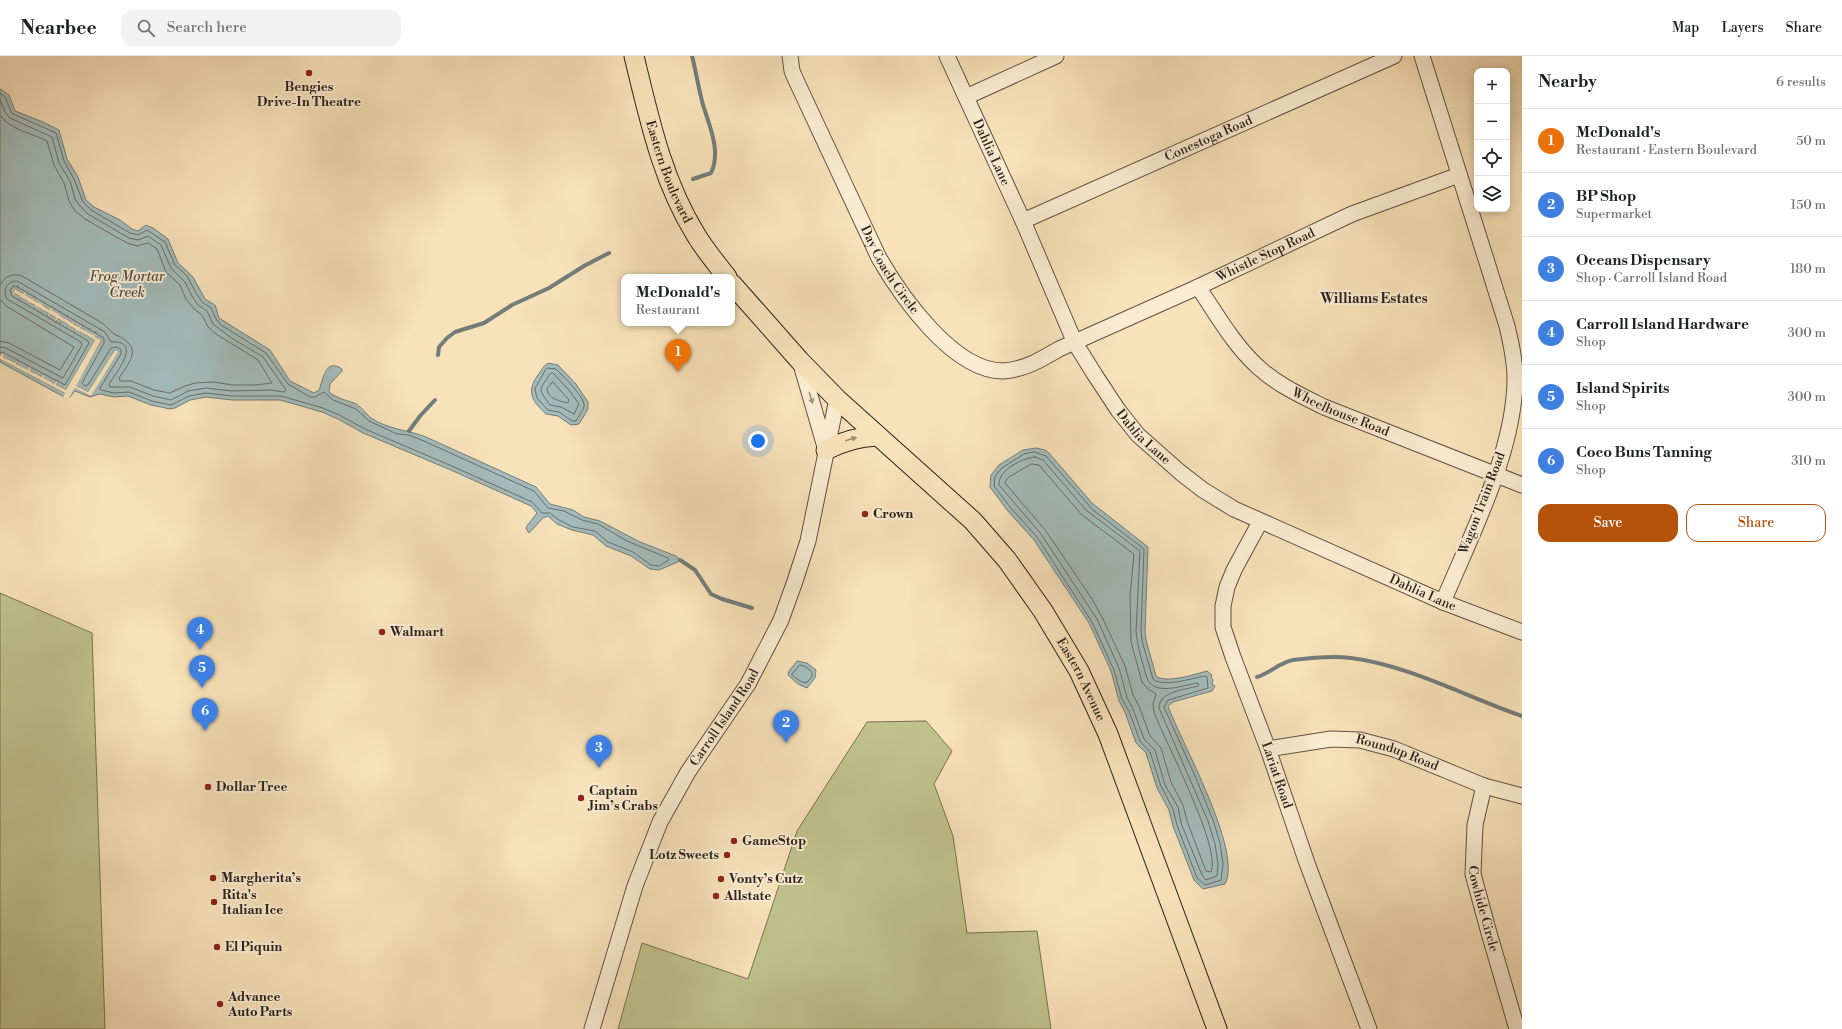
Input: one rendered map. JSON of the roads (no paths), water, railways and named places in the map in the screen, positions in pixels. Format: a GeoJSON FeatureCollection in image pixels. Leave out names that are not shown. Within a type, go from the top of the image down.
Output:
{"type":"FeatureCollection","features":[{"type":"Feature","properties":{"kind":"main road","name":"Eastern Boulevard"},"geometry":{"type":"LineString","coordinates":[[634,56],[653,135],[674,191],[695,235],[725,274]]}},
{"type":"Feature","properties":{"kind":"main road"},"geometry":{"type":"LineString","coordinates":[[735,287],[800,361],[837,400]]}},
{"type":"Feature","properties":{"kind":"main road","name":"Eastern Avenue"},"geometry":{"type":"LineString","coordinates":[[837,400],[936,487],[992,542],[1038,605],[1063,643],[1094,701],[1120,763],[1217,1029]]}},
{"type":"Feature","properties":{"kind":"main road"},"geometry":{"type":"LineString","coordinates":[[826,450],[842,442],[859,437],[877,436]]}},
{"type":"Feature","properties":{"kind":"street","name":"Day Coach Circle"},"geometry":{"type":"LineString","coordinates":[[790,56],[792,71],[795,78],[879,258],[900,293],[925,324],[965,357],[990,370],[1002,371],[1021,368],[1075,343]]}},
{"type":"Feature","properties":{"kind":"street","name":"Dahlia Lane"},"geometry":{"type":"LineString","coordinates":[[947,56],[1023,222],[1075,343],[1118,410],[1138,435],[1171,465],[1203,490],[1234,510],[1443,602],[1522,632]]}},
{"type":"Feature","properties":{"kind":"street"},"geometry":{"type":"LineString","coordinates":[[966,98],[1056,56]]}},
{"type":"Feature","properties":{"kind":"street","name":"Conestoga Road"},"geometry":{"type":"LineString","coordinates":[[1023,222],[1394,56]]}},
{"type":"Feature","properties":{"kind":"street","name":"Wagon Train Road"},"geometry":{"type":"LineString","coordinates":[[1422,56],[1505,320],[1514,361],[1511,421],[1495,475],[1443,602]]}},
{"type":"Feature","properties":{"kind":"street","name":"Whistle Stop Road"},"geometry":{"type":"LineString","coordinates":[[1075,343],[1352,214],[1459,175]]}},
{"type":"Feature","properties":{"kind":"street","name":"Wheelhouse Road"},"geometry":{"type":"LineString","coordinates":[[1198,287],[1237,343],[1256,365],[1293,392],[1324,407],[1522,485]]}},
{"type":"Feature","properties":{"kind":"street"},"geometry":{"type":"LineString","coordinates":[[800,361],[826,450]]}},
{"type":"Feature","properties":{"kind":"street","name":"Carroll Island Road"},"geometry":{"type":"LineString","coordinates":[[592,1029],[641,866],[660,822],[688,772],[748,684],[781,620],[808,541],[837,400]]}},
{"type":"Feature","properties":{"kind":"street","name":"Lariat Road"},"geometry":{"type":"LineString","coordinates":[[1260,522],[1230,580],[1224,597],[1223,622],[1232,657],[1268,749],[1307,863],[1369,1029]]}},
{"type":"Feature","properties":{"kind":"street","name":"Roundup Road"},"geometry":{"type":"LineString","coordinates":[[1268,749],[1331,739],[1360,740],[1394,749],[1484,786],[1522,796]]}},
{"type":"Feature","properties":{"kind":"street","name":"Cowhide Circle"},"geometry":{"type":"LineString","coordinates":[[1484,786],[1475,825],[1473,874],[1517,1029]]}},
{"type":"Feature","properties":{"kind":"water","name":"Frog Mortar Creek"},"geometry":{"type":"Polygon","coordinates":[[[0,89],[9,95],[15,111],[59,130],[67,159],[78,177],[86,200],[94,207],[120,220],[132,229],[138,231],[146,225],[153,228],[168,239],[178,263],[193,277],[205,299],[215,305],[219,318],[270,350],[290,381],[314,393],[319,390],[328,368],[336,366],[342,369],[342,371],[330,384],[329,392],[356,404],[377,422],[426,437],[536,487],[550,504],[573,510],[584,517],[600,521],[640,542],[676,556],[680,559],[678,562],[659,570],[650,569],[631,556],[606,546],[593,535],[572,530],[557,524],[548,516],[543,518],[529,533],[526,528],[537,513],[531,506],[363,433],[322,412],[280,400],[232,400],[206,397],[190,400],[170,409],[151,405],[128,396],[114,397],[100,394],[90,397],[75,391],[69,398],[75,387],[91,396],[115,350],[88,392],[75,386],[101,340],[94,336],[96,331],[93,336],[87,332],[90,328],[86,331],[80,328],[83,324],[79,327],[73,324],[75,319],[72,323],[66,319],[68,315],[65,319],[59,315],[61,311],[58,315],[50,310],[53,306],[49,310],[42,305],[44,301],[41,305],[33,300],[36,296],[32,299],[24,295],[27,291],[23,294],[16,290],[18,285],[11,296],[14,293],[20,296],[19,300],[21,297],[28,301],[26,304],[29,302],[35,305],[34,309],[36,305],[42,309],[41,313],[43,310],[49,313],[47,316],[50,314],[56,318],[55,323],[57,318],[62,321],[60,324],[63,321],[69,325],[67,329],[70,326],[76,329],[74,333],[77,329],[82,332],[80,336],[83,333],[95,340],[66,390],[56,385],[58,379],[54,384],[43,378],[45,373],[42,377],[30,371],[32,366],[28,371],[16,364],[18,358],[15,363],[3,357],[5,351],[0,356],[0,89]]]}},
{"type":"Feature","properties":{"kind":"water"},"geometry":{"type":"Polygon","coordinates":[[[0,359],[66,394],[64,397],[0,362],[0,359]]]}},
{"type":"Feature","properties":{"kind":"water"},"geometry":{"type":"Polygon","coordinates":[[[548,363],[558,365],[576,384],[588,402],[588,409],[579,424],[571,425],[558,416],[546,414],[534,400],[532,396],[532,386],[541,370],[548,363]]]}},
{"type":"Feature","properties":{"kind":"water"},"geometry":{"type":"Polygon","coordinates":[[[1036,448],[1045,450],[1049,453],[1092,503],[1148,547],[1145,631],[1156,676],[1160,678],[1173,679],[1207,671],[1212,675],[1212,684],[1215,686],[1212,691],[1173,702],[1168,706],[1208,796],[1226,847],[1228,868],[1225,884],[1203,889],[1194,880],[1173,826],[1169,810],[1157,788],[1146,753],[1136,743],[1125,712],[1119,701],[1111,671],[1089,623],[1034,540],[1007,510],[990,487],[991,475],[999,465],[1023,450],[1036,448]]]}},
{"type":"Feature","properties":{"kind":"water"},"geometry":{"type":"Polygon","coordinates":[[[797,661],[807,663],[816,670],[815,678],[807,688],[798,684],[788,675],[789,671],[797,661]]]}},
{"type":"Feature","properties":{"kind":"waterway"},"geometry":{"type":"LineString","coordinates":[[692,56],[702,101],[715,146],[714,164],[711,173],[693,179]]}},
{"type":"Feature","properties":{"kind":"waterway"},"geometry":{"type":"LineString","coordinates":[[438,355],[439,347],[455,332],[484,323],[512,305],[549,288],[584,266],[609,253]]}},
{"type":"Feature","properties":{"kind":"waterway"},"geometry":{"type":"LineString","coordinates":[[409,431],[420,416],[435,400]]}},
{"type":"Feature","properties":{"kind":"waterway","name":"Frog Mortar Creek"},"geometry":{"type":"LineString","coordinates":[[680,560],[695,570],[711,594],[752,608]]}},
{"type":"Feature","properties":{"kind":"waterway"},"geometry":{"type":"LineString","coordinates":[[1257,677],[1288,661],[1329,657],[1351,658],[1394,667],[1416,674],[1522,716]]}},
{"type":"Feature","properties":{"kind":"place","name":"Bengies Drive-In Theatre"},"geometry":{"type":"Point","coordinates":[309,73]}},
{"type":"Feature","properties":{"kind":"place","name":"McDonald's"},"geometry":{"type":"Point","coordinates":[678,372]}},
{"type":"Feature","properties":{"kind":"place","name":"Crown"},"geometry":{"type":"Point","coordinates":[865,514]}},
{"type":"Feature","properties":{"kind":"place","name":"Walmart"},"geometry":{"type":"Point","coordinates":[382,632]}},
{"type":"Feature","properties":{"kind":"place","name":"Carroll Island Hardware"},"geometry":{"type":"Point","coordinates":[200,650]}},
{"type":"Feature","properties":{"kind":"place","name":"Island Spirits"},"geometry":{"type":"Point","coordinates":[202,688]}},
{"type":"Feature","properties":{"kind":"place","name":"Coco Buns Tanning"},"geometry":{"type":"Point","coordinates":[205,731]}},
{"type":"Feature","properties":{"kind":"place","name":"BP Shop"},"geometry":{"type":"Point","coordinates":[786,743]}},
{"type":"Feature","properties":{"kind":"place","name":"Oceans Dispensary"},"geometry":{"type":"Point","coordinates":[599,768]}},
{"type":"Feature","properties":{"kind":"place","name":"Dollar Tree"},"geometry":{"type":"Point","coordinates":[208,787]}},
{"type":"Feature","properties":{"kind":"place","name":"Captain Jim’s Crabs"},"geometry":{"type":"Point","coordinates":[581,798]}},
{"type":"Feature","properties":{"kind":"place","name":"GameStop"},"geometry":{"type":"Point","coordinates":[734,841]}},
{"type":"Feature","properties":{"kind":"place","name":"Lotz Sweets"},"geometry":{"type":"Point","coordinates":[727,855]}},
{"type":"Feature","properties":{"kind":"place","name":"Margherita’s"},"geometry":{"type":"Point","coordinates":[213,878]}},
{"type":"Feature","properties":{"kind":"place","name":"Vonty’s Cutz"},"geometry":{"type":"Point","coordinates":[721,879]}},
{"type":"Feature","properties":{"kind":"place","name":"Allstate"},"geometry":{"type":"Point","coordinates":[716,896]}},
{"type":"Feature","properties":{"kind":"place","name":"Rita's Italian Ice"},"geometry":{"type":"Point","coordinates":[214,902]}},
{"type":"Feature","properties":{"kind":"place","name":"El Piquin"},"geometry":{"type":"Point","coordinates":[217,947]}},
{"type":"Feature","properties":{"kind":"place","name":"Advance Auto Parts"},"geometry":{"type":"Point","coordinates":[220,1004]}},
{"type":"Feature","properties":{"kind":"district","name":"Williams Estates"},"geometry":{"type":"Point","coordinates":[1374,299]}}]}
